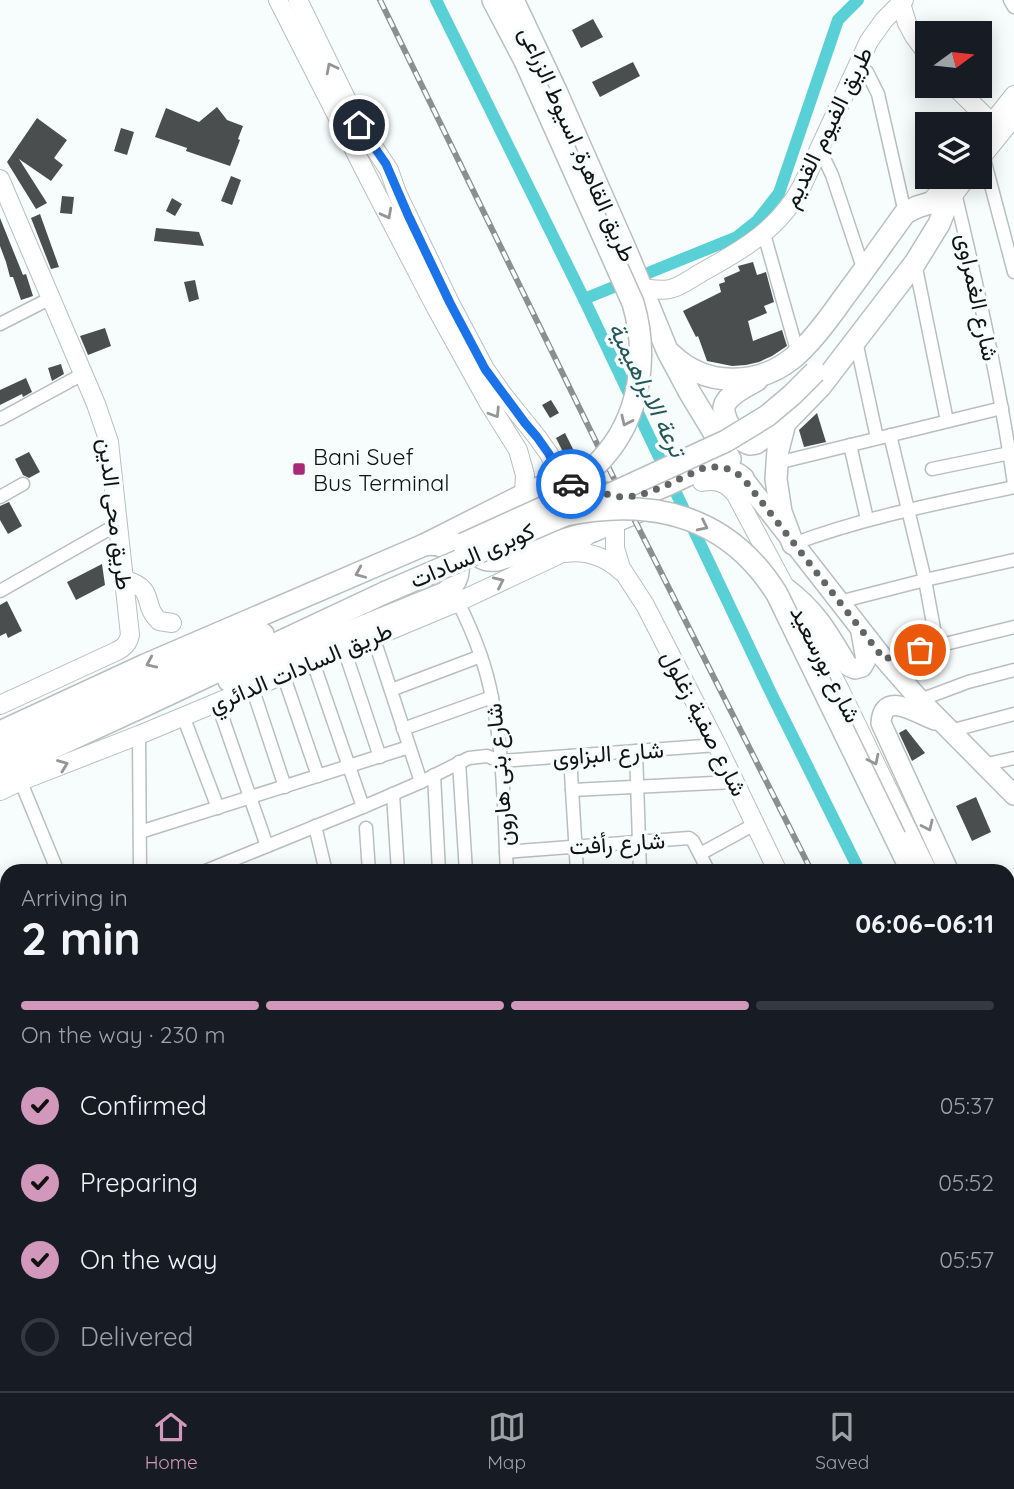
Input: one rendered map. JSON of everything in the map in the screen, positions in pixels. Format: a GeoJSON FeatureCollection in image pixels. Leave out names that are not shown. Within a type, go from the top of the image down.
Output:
{"type":"FeatureCollection","features":[{"type":"Feature","properties":{"kind":"highway","name":"طريق القاهرة, اسيوط الزراعى"},"geometry":{"type":"LineString","coordinates":[[493,0],[525,61]]}},
{"type":"Feature","properties":{"kind":"highway","name":"طريق القاهرة, اسيوط الزراعى"},"geometry":{"type":"LineString","coordinates":[[513,0],[549,74],[667,351],[743,478]]}},
{"type":"Feature","properties":{"kind":"highway","name":"كوبرى السادات"},"geometry":{"type":"LineString","coordinates":[[525,61],[633,303],[640,331],[641,361],[637,391],[620,434],[602,459],[556,510]]}},
{"type":"Feature","properties":{"kind":"highway","name":"كوبرى السادات"},"geometry":{"type":"LineString","coordinates":[[146,696],[556,510],[725,426],[764,401],[806,363],[945,194]]}},
{"type":"Feature","properties":{"kind":"highway"},"geometry":{"type":"LineString","coordinates":[[945,194],[944,214],[935,233],[820,387],[785,423],[756,443],[751,444],[741,439],[726,420],[724,408],[730,397],[786,363],[806,363],[827,321],[905,213],[945,194]]}},
{"type":"Feature","properties":{"kind":"highway"},"geometry":{"type":"LineString","coordinates":[[667,351],[688,368],[711,377],[738,380],[765,375]]}},
{"type":"Feature","properties":{"kind":"highway"},"geometry":{"type":"LineString","coordinates":[[785,423],[776,463],[778,496],[793,544]]}},
{"type":"Feature","properties":{"kind":"highway"},"geometry":{"type":"LineString","coordinates":[[478,518],[471,528],[471,547],[478,556],[488,561],[497,560],[615,522],[654,497],[712,467],[729,469],[743,478]]}},
{"type":"Feature","properties":{"kind":"highway"},"geometry":{"type":"LineString","coordinates":[[0,732],[158,660],[424,545],[548,484],[564,482],[581,485],[613,496],[654,497]]}},
{"type":"Feature","properties":{"kind":"highway"},"geometry":{"type":"LineString","coordinates":[[556,510],[637,509],[675,515],[710,528],[741,550],[755,564],[777,594],[908,864]]}},
{"type":"Feature","properties":{"kind":"highway"},"geometry":{"type":"LineString","coordinates":[[373,636],[449,599],[459,570],[457,561],[453,553],[438,544],[424,545]]}},
{"type":"Feature","properties":{"kind":"highway"},"geometry":{"type":"LineString","coordinates":[[146,696],[219,685],[449,599]]}},
{"type":"Feature","properties":{"kind":"highway","name":"طريق السادات الدائري"},"geometry":{"type":"LineString","coordinates":[[9,768],[146,696]]}},
{"type":"Feature","properties":{"kind":"main road"},"geometry":{"type":"LineString","coordinates":[[743,478],[884,659],[920,700],[1014,795]]}},
{"type":"Feature","properties":{"kind":"main road"},"geometry":{"type":"LineString","coordinates":[[786,587],[808,606],[848,666],[855,669],[862,667],[866,660],[861,631]]}},
{"type":"Feature","properties":{"kind":"main road"},"geometry":{"type":"LineString","coordinates":[[945,864],[881,723],[881,716],[885,709],[898,704],[946,727]]}},
{"type":"Feature","properties":{"kind":"street"},"geometry":{"type":"LineString","coordinates":[[278,0],[369,181],[488,402],[521,457],[526,475],[524,494]]}},
{"type":"Feature","properties":{"kind":"street"},"geometry":{"type":"LineString","coordinates":[[298,0],[359,125],[389,170],[403,206],[485,369],[549,454],[593,531],[563,553],[449,599]]}},
{"type":"Feature","properties":{"kind":"street"},"geometry":{"type":"LineString","coordinates":[[1010,0],[1014,7]]}},
{"type":"Feature","properties":{"kind":"street"},"geometry":{"type":"LineString","coordinates":[[902,1],[907,23],[915,38]]}},
{"type":"Feature","properties":{"kind":"street","name":"طريق الفيوم القديم"},"geometry":{"type":"LineString","coordinates":[[672,289],[734,255],[764,234],[792,204],[876,30],[902,1]]}},
{"type":"Feature","properties":{"kind":"street"},"geometry":{"type":"LineString","coordinates":[[858,64],[867,72],[878,94],[905,213]]}},
{"type":"Feature","properties":{"kind":"street"},"geometry":{"type":"LineString","coordinates":[[992,140],[1006,125],[1014,96]]}},
{"type":"Feature","properties":{"kind":"street"},"geometry":{"type":"LineString","coordinates":[[970,98],[1006,125]]}},
{"type":"Feature","properties":{"kind":"street"},"geometry":{"type":"LineString","coordinates":[[819,148],[832,175],[864,271]]}},
{"type":"Feature","properties":{"kind":"street"},"geometry":{"type":"LineString","coordinates":[[369,181],[375,185],[382,180],[376,152]]}},
{"type":"Feature","properties":{"kind":"street","name":"طريق محى الدين"},"geometry":{"type":"LineString","coordinates":[[0,179],[96,404],[109,442],[130,635],[124,647],[0,705]]}},
{"type":"Feature","properties":{"kind":"street"},"geometry":{"type":"LineString","coordinates":[[991,189],[1014,272]]}},
{"type":"Feature","properties":{"kind":"street","name":"شارع الغمراوى"},"geometry":{"type":"LineString","coordinates":[[945,194],[974,271],[1002,408],[1014,485]]}},
{"type":"Feature","properties":{"kind":"street"},"geometry":{"type":"LineString","coordinates":[[764,234],[806,363]]}},
{"type":"Feature","properties":{"kind":"street"},"geometry":{"type":"LineString","coordinates":[[915,263],[947,421]]}},
{"type":"Feature","properties":{"kind":"street"},"geometry":{"type":"LineString","coordinates":[[642,288],[672,289],[655,325]]}},
{"type":"Feature","properties":{"kind":"street"},"geometry":{"type":"LineString","coordinates":[[0,324],[51,298]]}},
{"type":"Feature","properties":{"kind":"street"},"geometry":{"type":"LineString","coordinates":[[856,340],[883,437],[908,510],[937,645]]}},
{"type":"Feature","properties":{"kind":"street"},"geometry":{"type":"LineString","coordinates":[[0,419],[83,374]]}},
{"type":"Feature","properties":{"kind":"street"},"geometry":{"type":"LineString","coordinates":[[776,463],[1002,408]]}},
{"type":"Feature","properties":{"kind":"street"},"geometry":{"type":"LineString","coordinates":[[521,457],[528,457],[533,452],[522,419]]}},
{"type":"Feature","properties":{"kind":"street"},"geometry":{"type":"LineString","coordinates":[[850,445],[867,519]]}},
{"type":"Feature","properties":{"kind":"street"},"geometry":{"type":"LineString","coordinates":[[932,468],[1010,453]]}},
{"type":"Feature","properties":{"kind":"street","name":"شارع بورسعيد"},"geometry":{"type":"LineString","coordinates":[[699,476],[718,481],[731,489],[839,688],[924,864]]}},
{"type":"Feature","properties":{"kind":"street"},"geometry":{"type":"LineString","coordinates":[[0,496],[23,484]]}},
{"type":"Feature","properties":{"kind":"street"},"geometry":{"type":"LineString","coordinates":[[793,544],[867,519],[1014,485]]}},
{"type":"Feature","properties":{"kind":"street","name":"شارع صفية زغلول"},"geometry":{"type":"LineString","coordinates":[[615,522],[615,548],[621,569],[645,605],[774,864]]}},
{"type":"Feature","properties":{"kind":"street"},"geometry":{"type":"LineString","coordinates":[[0,591],[118,524]]}},
{"type":"Feature","properties":{"kind":"street","name":"شارع صفية زغلول"},"geometry":{"type":"LineString","coordinates":[[563,553],[583,552],[603,558],[627,578]]}},
{"type":"Feature","properties":{"kind":"street"},"geometry":{"type":"LineString","coordinates":[[839,603],[1014,560]]}},
{"type":"Feature","properties":{"kind":"street"},"geometry":{"type":"LineString","coordinates":[[125,580],[144,590],[151,611],[159,621],[172,623]]}},
{"type":"Feature","properties":{"kind":"street","name":"شارع بنى هارون"},"geometry":{"type":"LineString","coordinates":[[449,599],[481,656],[492,697],[498,729],[507,864]]}},
{"type":"Feature","properties":{"kind":"street"},"geometry":{"type":"LineString","coordinates":[[884,659],[1014,626]]}},
{"type":"Feature","properties":{"kind":"street"},"geometry":{"type":"LineString","coordinates":[[373,636],[421,782]]}},
{"type":"Feature","properties":{"kind":"street","name":"طريق السادات الدائري"},"geometry":{"type":"LineString","coordinates":[[0,791],[9,768],[139,735],[373,636]]}},
{"type":"Feature","properties":{"kind":"street"},"geometry":{"type":"LineString","coordinates":[[344,649],[380,757]]}},
{"type":"Feature","properties":{"kind":"street"},"geometry":{"type":"LineString","coordinates":[[391,690],[481,656]]}},
{"type":"Feature","properties":{"kind":"street"},"geometry":{"type":"LineString","coordinates":[[313,662],[363,807]]}},
{"type":"Feature","properties":{"kind":"street"},"geometry":{"type":"LineString","coordinates":[[920,700],[968,682],[1014,670]]}},
{"type":"Feature","properties":{"kind":"street"},"geometry":{"type":"LineString","coordinates":[[282,674],[318,776]]}},
{"type":"Feature","properties":{"kind":"street"},"geometry":{"type":"LineString","coordinates":[[252,687],[285,787]]}},
{"type":"Feature","properties":{"kind":"street"},"geometry":{"type":"LineString","coordinates":[[403,729],[492,697]]}},
{"type":"Feature","properties":{"kind":"street"},"geometry":{"type":"LineString","coordinates":[[217,702],[267,846]]}},
{"type":"Feature","properties":{"kind":"street"},"geometry":{"type":"LineString","coordinates":[[946,727],[1014,714]]}},
{"type":"Feature","properties":{"kind":"street"},"geometry":{"type":"LineString","coordinates":[[183,716],[218,808]]}},
{"type":"Feature","properties":{"kind":"street"},"geometry":{"type":"LineString","coordinates":[[139,735],[140,864]]}},
{"type":"Feature","properties":{"kind":"street","name":"شارع البزاوى"},"geometry":{"type":"LineString","coordinates":[[459,762],[487,756],[500,761],[717,745]]}},
{"type":"Feature","properties":{"kind":"street"},"geometry":{"type":"LineString","coordinates":[[140,832],[409,747]]}},
{"type":"Feature","properties":{"kind":"street"},"geometry":{"type":"LineString","coordinates":[[636,751],[640,864]]}},
{"type":"Feature","properties":{"kind":"street"},"geometry":{"type":"LineString","coordinates":[[570,756],[577,864]]}},
{"type":"Feature","properties":{"kind":"street"},"geometry":{"type":"LineString","coordinates":[[983,765],[1014,758]]}},
{"type":"Feature","properties":{"kind":"street"},"geometry":{"type":"LineString","coordinates":[[223,864],[421,782],[459,762],[465,864]]}},
{"type":"Feature","properties":{"kind":"street"},"geometry":{"type":"LineString","coordinates":[[9,768],[54,864]]}},
{"type":"Feature","properties":{"kind":"street"},"geometry":{"type":"LineString","coordinates":[[434,775],[439,864]]}},
{"type":"Feature","properties":{"kind":"street"},"geometry":{"type":"LineString","coordinates":[[572,790],[734,782]]}},
{"type":"Feature","properties":{"kind":"street"},"geometry":{"type":"LineString","coordinates":[[393,794],[397,864]]}},
{"type":"Feature","properties":{"kind":"street"},"geometry":{"type":"LineString","coordinates":[[705,864],[700,854],[755,824]]}},
{"type":"Feature","properties":{"kind":"street"},"geometry":{"type":"LineString","coordinates":[[315,826],[324,864]]}},
{"type":"Feature","properties":{"kind":"street"},"geometry":{"type":"LineString","coordinates":[[366,828],[368,864]]}},
{"type":"Feature","properties":{"kind":"street","name":"شارع رأفت"},"geometry":{"type":"LineString","coordinates":[[506,852],[688,838],[693,841],[700,854]]}},
{"type":"Feature","properties":{"kind":"building"},"geometry":{"type":"Polygon","coordinates":[[[593,19],[603,37],[581,48],[572,30],[593,19]]]}},
{"type":"Feature","properties":{"kind":"building"},"geometry":{"type":"Polygon","coordinates":[[[633,62],[640,76],[600,97],[592,82],[633,62]]]}},
{"type":"Feature","properties":{"kind":"building"},"geometry":{"type":"Polygon","coordinates":[[[217,107],[227,120],[243,126],[230,166],[155,137],[166,108],[199,122],[217,107]]]}},
{"type":"Feature","properties":{"kind":"building"},"geometry":{"type":"Polygon","coordinates":[[[37,118],[67,140],[54,158],[63,165],[51,181],[19,159],[47,203],[36,209],[7,162],[37,118]]]}},
{"type":"Feature","properties":{"kind":"building"},"geometry":{"type":"Polygon","coordinates":[[[121,128],[134,132],[127,155],[114,151],[121,128]]]}},
{"type":"Feature","properties":{"kind":"building"},"geometry":{"type":"Polygon","coordinates":[[[231,176],[241,180],[232,205],[221,201],[231,176]]]}},
{"type":"Feature","properties":{"kind":"building"},"geometry":{"type":"Polygon","coordinates":[[[62,196],[74,197],[72,214],[60,213],[62,196]]]}},
{"type":"Feature","properties":{"kind":"building"},"geometry":{"type":"Polygon","coordinates":[[[172,198],[182,204],[175,216],[166,211],[172,198]]]}},
{"type":"Feature","properties":{"kind":"building"},"geometry":{"type":"Polygon","coordinates":[[[40,214],[59,267],[51,269],[31,218],[40,214]]]}},
{"type":"Feature","properties":{"kind":"building"},"geometry":{"type":"Polygon","coordinates":[[[0,218],[23,275],[26,274],[33,296],[21,300],[13,277],[10,277],[0,246],[0,218]]]}},
{"type":"Feature","properties":{"kind":"building"},"geometry":{"type":"Polygon","coordinates":[[[156,228],[199,232],[204,246],[154,241],[156,228]]]}},
{"type":"Feature","properties":{"kind":"building"},"geometry":{"type":"Polygon","coordinates":[[[753,262],[757,275],[766,272],[774,302],[764,306],[767,313],[748,321],[753,341],[782,330],[787,346],[772,356],[746,365],[732,366],[707,361],[698,336],[696,337],[683,311],[721,292],[719,284],[725,282],[724,278],[740,271],[738,266],[753,262]]]}},
{"type":"Feature","properties":{"kind":"building"},"geometry":{"type":"Polygon","coordinates":[[[195,280],[199,299],[189,302],[184,282],[195,280]]]}},
{"type":"Feature","properties":{"kind":"building"},"geometry":{"type":"Polygon","coordinates":[[[105,328],[111,346],[88,355],[80,336],[105,328]]]}},
{"type":"Feature","properties":{"kind":"building"},"geometry":{"type":"Polygon","coordinates":[[[61,364],[64,374],[52,381],[48,368],[61,364]]]}},
{"type":"Feature","properties":{"kind":"building"},"geometry":{"type":"Polygon","coordinates":[[[26,378],[32,392],[0,405],[0,390],[26,378]]]}},
{"type":"Feature","properties":{"kind":"building"},"geometry":{"type":"Polygon","coordinates":[[[551,400],[559,413],[550,418],[542,405],[551,400]]]}},
{"type":"Feature","properties":{"kind":"building"},"geometry":{"type":"Polygon","coordinates":[[[817,413],[826,442],[804,447],[799,430],[817,413]]]}},
{"type":"Feature","properties":{"kind":"building"},"geometry":{"type":"Polygon","coordinates":[[[565,433],[575,453],[566,458],[556,438],[565,433]]]}},
{"type":"Feature","properties":{"kind":"building"},"geometry":{"type":"Polygon","coordinates":[[[29,452],[40,472],[29,478],[23,475],[15,459],[29,452]]]}},
{"type":"Feature","properties":{"kind":"building"},"geometry":{"type":"Polygon","coordinates":[[[9,502],[22,526],[8,534],[0,520],[0,506],[9,502]]]}},
{"type":"Feature","properties":{"kind":"building"},"geometry":{"type":"Polygon","coordinates":[[[102,564],[105,585],[76,600],[67,582],[102,564]]]}},
{"type":"Feature","properties":{"kind":"building"},"geometry":{"type":"Polygon","coordinates":[[[7,601],[22,631],[8,638],[6,633],[0,636],[0,605],[7,601]]]}},
{"type":"Feature","properties":{"kind":"building"},"geometry":{"type":"Polygon","coordinates":[[[906,729],[925,753],[912,761],[899,733],[906,729]]]}},
{"type":"Feature","properties":{"kind":"building"},"geometry":{"type":"Polygon","coordinates":[[[976,797],[991,832],[972,841],[956,806],[976,797]]]}},
{"type":"Feature","properties":{"kind":"waterway","name":"ترعة الابراهيمية"},"geometry":{"type":"LineString","coordinates":[[436,0],[584,299],[772,695],[856,864]]}},
{"type":"Feature","properties":{"kind":"waterway"},"geometry":{"type":"LineString","coordinates":[[584,299],[737,237],[757,221],[779,193],[838,20],[858,0]]}},
{"type":"Feature","properties":{"kind":"railway"},"geometry":{"type":"LineString","coordinates":[[380,0],[623,497],[808,864]]}},
{"type":"Feature","properties":{"kind":"way so far"},"geometry":{"type":"LineString","coordinates":[[571,484],[622,497],[650,492],[704,468],[729,469],[743,478],[884,659],[920,650]]}},
{"type":"Feature","properties":{"kind":"place","name":"Bani Suef Bus Terminal"},"geometry":{"type":"Point","coordinates":[299,469]}},
{"type":"Feature","properties":{"kind":"route"},"geometry":{"type":"LineString","coordinates":[[359,125],[386,164],[397,194],[485,369],[549,454],[564,482],[571,484]]}}]}
